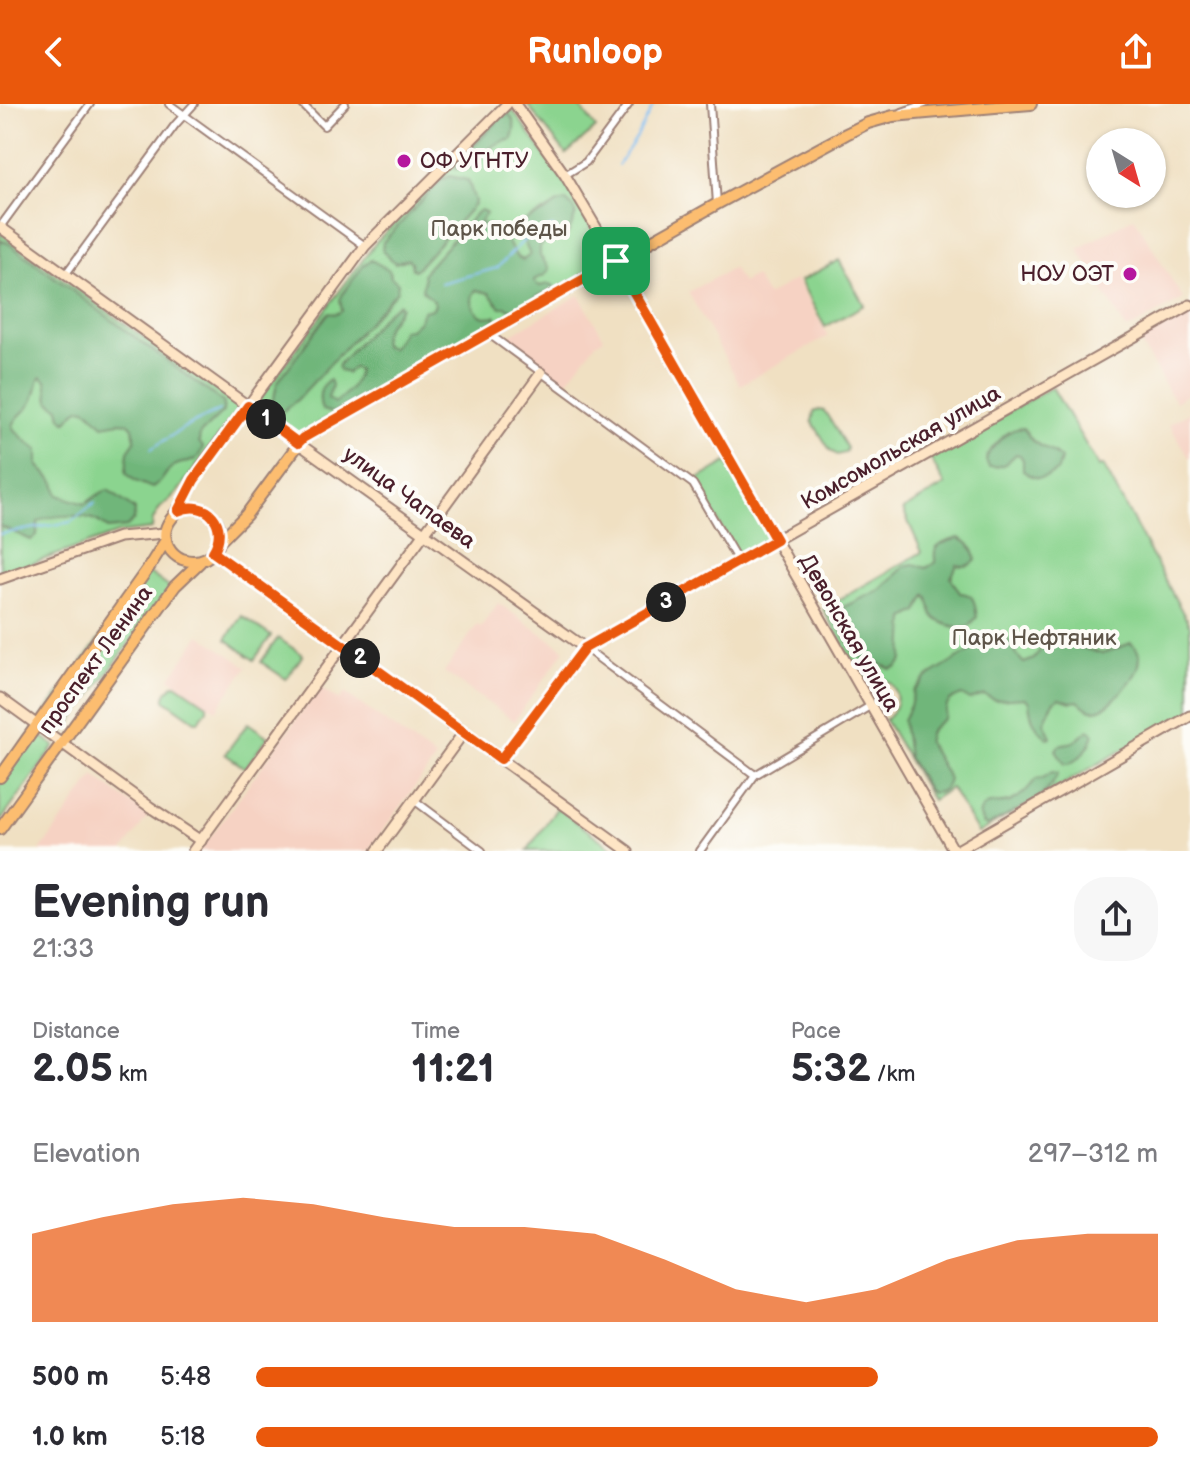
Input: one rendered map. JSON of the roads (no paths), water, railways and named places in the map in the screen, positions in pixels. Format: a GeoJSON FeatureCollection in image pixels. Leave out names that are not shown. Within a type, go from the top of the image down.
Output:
{"type":"FeatureCollection","features":[{"type":"Feature","properties":{"kind":"main road"},"geometry":{"type":"LineString","coordinates":[[248,406],[194,480],[178,511],[170,519],[166,537],[173,553],[187,561],[202,560],[216,547],[246,515],[303,438],[846,134],[868,123],[893,116],[1031,104]]}},
{"type":"Feature","properties":{"kind":"main road","name":"улица Чапаева"},"geometry":{"type":"LineString","coordinates":[[248,406],[298,443]]}},
{"type":"Feature","properties":{"kind":"main road"},"geometry":{"type":"LineString","coordinates":[[178,511],[192,507],[206,510],[219,527],[216,547]]}},
{"type":"Feature","properties":{"kind":"main road","name":"проспект Ленина"},"geometry":{"type":"LineString","coordinates":[[0,777],[149,567],[166,537]]}},
{"type":"Feature","properties":{"kind":"main road","name":"проспект Ленина"},"geometry":{"type":"LineString","coordinates":[[0,829],[175,586],[202,560]]}},
{"type":"Feature","properties":{"kind":"street"},"geometry":{"type":"LineString","coordinates":[[0,227],[90,104]]}},
{"type":"Feature","properties":{"kind":"street"},"geometry":{"type":"LineString","coordinates":[[169,104],[365,246]]}},
{"type":"Feature","properties":{"kind":"street"},"geometry":{"type":"LineString","coordinates":[[65,275],[175,125],[194,104]]}},
{"type":"Feature","properties":{"kind":"street"},"geometry":{"type":"LineString","coordinates":[[302,104],[324,126],[345,104]]}},
{"type":"Feature","properties":{"kind":"street"},"geometry":{"type":"LineString","coordinates":[[248,406],[365,246],[507,104]]}},
{"type":"Feature","properties":{"kind":"street","name":"Девонская улица"},"geometry":{"type":"LineString","coordinates":[[515,104],[565,175],[616,261],[955,851]]}},
{"type":"Feature","properties":{"kind":"street"},"geometry":{"type":"LineString","coordinates":[[565,175],[586,162],[629,104]]}},
{"type":"Feature","properties":{"kind":"street"},"geometry":{"type":"LineString","coordinates":[[710,104],[717,204]]}},
{"type":"Feature","properties":{"kind":"street"},"geometry":{"type":"LineString","coordinates":[[893,116],[925,104]]}},
{"type":"Feature","properties":{"kind":"street","name":"улица Чапаева"},"geometry":{"type":"LineString","coordinates":[[0,227],[248,406]]}},
{"type":"Feature","properties":{"kind":"street","name":"Комсомольская улица"},"geometry":{"type":"LineString","coordinates":[[501,759],[585,648],[1190,305]]}},
{"type":"Feature","properties":{"kind":"street"},"geometry":{"type":"LineString","coordinates":[[489,334],[693,484],[738,561]]}},
{"type":"Feature","properties":{"kind":"street"},"geometry":{"type":"LineString","coordinates":[[193,851],[541,373]]}},
{"type":"Feature","properties":{"kind":"street","name":"улица Чапаева"},"geometry":{"type":"LineString","coordinates":[[298,443],[585,648],[755,775]]}},
{"type":"Feature","properties":{"kind":"street"},"geometry":{"type":"LineString","coordinates":[[0,579],[119,537],[166,537]]}},
{"type":"Feature","properties":{"kind":"street"},"geometry":{"type":"LineString","coordinates":[[216,547],[343,646],[628,851]]}},
{"type":"Feature","properties":{"kind":"street"},"geometry":{"type":"LineString","coordinates":[[0,698],[201,841]]}},
{"type":"Feature","properties":{"kind":"street"},"geometry":{"type":"LineString","coordinates":[[700,851],[755,775],[870,706]]}},
{"type":"Feature","properties":{"kind":"street"},"geometry":{"type":"LineString","coordinates":[[955,851],[1190,716]]}},
{"type":"Feature","properties":{"kind":"street"},"geometry":{"type":"LineString","coordinates":[[377,851],[464,732]]}},
{"type":"Feature","properties":{"kind":"street"},"geometry":{"type":"LineString","coordinates":[[414,800],[482,851]]}},
{"type":"Feature","properties":{"kind":"waterway"},"geometry":{"type":"LineString","coordinates":[[618,165],[654,104]]}},
{"type":"Feature","properties":{"kind":"waterway"},"geometry":{"type":"LineString","coordinates":[[441,283],[497,268],[527,237],[553,227]]}},
{"type":"Feature","properties":{"kind":"waterway"},"geometry":{"type":"LineString","coordinates":[[151,449],[185,427],[219,411]]}},
{"type":"Feature","properties":{"kind":"waterway"},"geometry":{"type":"LineString","coordinates":[[0,534],[71,522],[95,503]]}},
{"type":"Feature","properties":{"kind":"place","name":"ОФ УГНТУ"},"geometry":{"type":"Point","coordinates":[404,161]}},
{"type":"Feature","properties":{"kind":"place","name":"НОУ ОЭТ"},"geometry":{"type":"Point","coordinates":[1130,274]}},
{"type":"Feature","properties":{"kind":"park label","name":"Парк победы"},"geometry":{"type":"Point","coordinates":[499,229]}},
{"type":"Feature","properties":{"kind":"park label","name":"Парк Нефтяник"},"geometry":{"type":"Point","coordinates":[1034,638]}}]}
